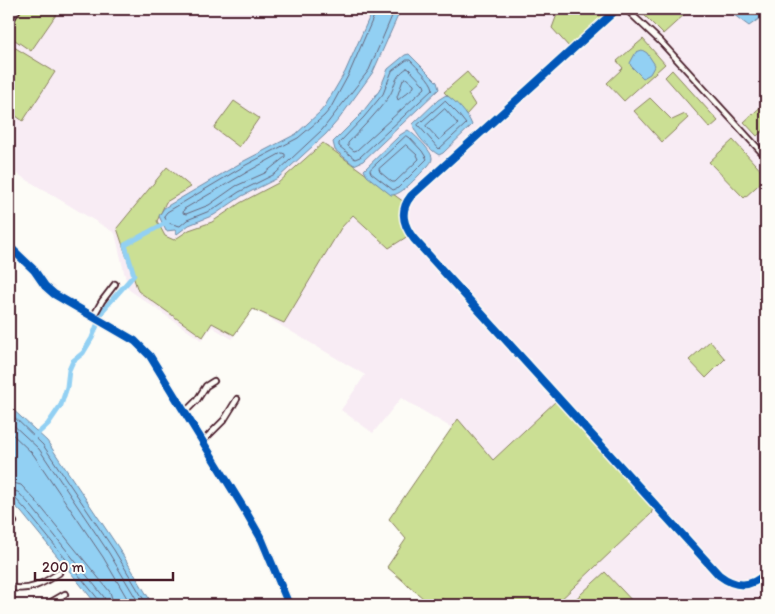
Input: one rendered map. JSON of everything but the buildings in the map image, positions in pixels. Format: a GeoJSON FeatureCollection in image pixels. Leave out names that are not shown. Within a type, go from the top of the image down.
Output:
{"type":"FeatureCollection","features":[{"type":"Feature","properties":{"kind":"street"},"geometry":{"type":"LineString","coordinates":[[9,23],[18,9]]}},
{"type":"Feature","properties":{"kind":"street"},"geometry":{"type":"LineString","coordinates":[[617,9],[411,196],[404,208],[404,220],[408,231],[414,238],[720,575],[732,583],[742,586],[754,583],[766,573]]}},
{"type":"Feature","properties":{"kind":"street"},"geometry":{"type":"LineString","coordinates":[[626,9],[661,42],[766,157]]}},
{"type":"Feature","properties":{"kind":"street"},"geometry":{"type":"LineString","coordinates":[[9,246],[34,270],[45,286],[54,294],[103,322],[143,348],[150,356],[228,480],[260,537],[289,605]]}},
{"type":"Feature","properties":{"kind":"street"},"geometry":{"type":"LineString","coordinates":[[94,317],[102,301],[116,284]]}},
{"type":"Feature","properties":{"kind":"street"},"geometry":{"type":"LineString","coordinates":[[185,412],[197,400],[206,386],[214,382]]}},
{"type":"Feature","properties":{"kind":"street"},"geometry":{"type":"LineString","coordinates":[[203,441],[224,420],[237,400]]}},
{"type":"Feature","properties":{"kind":"street"},"geometry":{"type":"LineString","coordinates":[[9,526],[14,522]]}},
{"type":"Feature","properties":{"kind":"street"},"geometry":{"type":"LineString","coordinates":[[9,587],[18,589],[39,586],[58,573]]}},
{"type":"Feature","properties":{"kind":"street"},"geometry":{"type":"LineString","coordinates":[[46,605],[65,594]]}},
{"type":"Feature","properties":{"kind":"shaded area"},"geometry":{"type":"Polygon","coordinates":[[[9,9],[726,9],[749,26],[766,14],[766,605],[448,605],[442,598],[431,605],[387,567],[406,539],[389,519],[452,428],[401,398],[373,433],[341,410],[365,375],[253,309],[232,339],[212,327],[201,340],[128,289],[115,233],[9,169],[9,9]]]}},
{"type":"Feature","properties":{"kind":"green space"},"geometry":{"type":"Polygon","coordinates":[[[21,9],[60,9],[31,51],[9,36],[9,29],[21,9]]]}},
{"type":"Feature","properties":{"kind":"green space"},"geometry":{"type":"Polygon","coordinates":[[[559,9],[611,9],[570,48],[552,28],[559,9]]]}},
{"type":"Feature","properties":{"kind":"green space"},"geometry":{"type":"Polygon","coordinates":[[[638,9],[676,9],[685,14],[663,34],[638,9]]]}},
{"type":"Feature","properties":{"kind":"green space"},"geometry":{"type":"Polygon","coordinates":[[[643,39],[665,64],[624,101],[607,83],[623,68],[617,61],[643,39]]]}},
{"type":"Feature","properties":{"kind":"green space"},"geometry":{"type":"Polygon","coordinates":[[[9,44],[55,72],[23,121],[9,111],[9,44]]]}},
{"type":"Feature","properties":{"kind":"green space"},"geometry":{"type":"Polygon","coordinates":[[[672,70],[718,121],[710,128],[665,77],[672,70]]]}},
{"type":"Feature","properties":{"kind":"green space"},"geometry":{"type":"Polygon","coordinates":[[[467,72],[478,85],[468,94],[475,105],[466,115],[444,92],[467,72]]]}},
{"type":"Feature","properties":{"kind":"green space"},"geometry":{"type":"Polygon","coordinates":[[[650,98],[672,120],[685,114],[688,118],[662,142],[634,111],[650,98]]]}},
{"type":"Feature","properties":{"kind":"green space"},"geometry":{"type":"Polygon","coordinates":[[[234,101],[259,118],[239,147],[214,128],[234,101]]]}},
{"type":"Feature","properties":{"kind":"green space"},"geometry":{"type":"Polygon","coordinates":[[[766,102],[766,128],[757,136],[744,122],[766,102]]]}},
{"type":"Feature","properties":{"kind":"green space"},"geometry":{"type":"Polygon","coordinates":[[[733,140],[766,176],[744,198],[709,162],[733,140]]]}},
{"type":"Feature","properties":{"kind":"green space"},"geometry":{"type":"Polygon","coordinates":[[[323,143],[404,202],[401,215],[402,223],[408,236],[389,248],[353,215],[341,228],[284,323],[253,309],[234,335],[212,323],[203,337],[138,291],[117,228],[167,167],[191,187],[166,202],[157,221],[165,236],[174,240],[189,230],[212,222],[240,203],[278,183],[323,143]]]}},
{"type":"Feature","properties":{"kind":"green space"},"geometry":{"type":"Polygon","coordinates":[[[710,341],[725,359],[706,378],[689,360],[710,341]]]}},
{"type":"Feature","properties":{"kind":"green space"},"geometry":{"type":"Polygon","coordinates":[[[557,400],[652,502],[651,514],[555,605],[448,605],[442,598],[431,605],[387,567],[406,539],[389,519],[458,419],[493,460],[557,400]]]}},
{"type":"Feature","properties":{"kind":"green space"},"geometry":{"type":"Polygon","coordinates":[[[605,572],[636,605],[569,605],[605,572]]]}},
{"type":"Feature","properties":{"kind":"water"},"geometry":{"type":"Polygon","coordinates":[[[373,9],[401,9],[373,72],[326,134],[278,178],[242,196],[214,215],[189,225],[177,234],[175,230],[166,231],[159,216],[164,208],[244,161],[296,134],[320,112],[345,72],[373,9]]]}},
{"type":"Feature","properties":{"kind":"water"},"geometry":{"type":"Polygon","coordinates":[[[726,9],[766,9],[766,14],[749,26],[726,9]]]}},
{"type":"Feature","properties":{"kind":"water"},"geometry":{"type":"Polygon","coordinates":[[[642,50],[647,53],[655,65],[650,74],[643,78],[630,63],[636,52],[642,50]]]}},
{"type":"Feature","properties":{"kind":"water"},"geometry":{"type":"Polygon","coordinates":[[[409,54],[437,82],[439,89],[363,161],[354,165],[335,150],[333,142],[361,114],[379,91],[388,69],[405,55],[409,54]]]}},
{"type":"Feature","properties":{"kind":"water"},"geometry":{"type":"Polygon","coordinates":[[[446,95],[461,108],[472,125],[439,155],[423,141],[413,124],[438,100],[446,95]]]}},
{"type":"Feature","properties":{"kind":"water"},"geometry":{"type":"Polygon","coordinates":[[[408,130],[426,147],[432,161],[405,188],[391,195],[367,176],[364,170],[400,135],[408,130]]]}},
{"type":"Feature","properties":{"kind":"water"},"geometry":{"type":"Polygon","coordinates":[[[9,406],[47,441],[118,547],[153,605],[97,605],[9,499],[9,406]]]}},
{"type":"Feature","properties":{"kind":"waterway"},"geometry":{"type":"LineString","coordinates":[[33,438],[48,424],[61,405],[67,387],[69,370],[73,361],[83,353],[92,338],[103,310],[134,275],[125,245],[169,221]]}},
{"type":"Feature","properties":{"kind":"cycle path"},"geometry":{"type":"LineString","coordinates":[[617,9],[411,196],[405,207],[405,223],[414,239],[719,575],[737,584],[749,584],[766,573]]}},
{"type":"Feature","properties":{"kind":"cycle path"},"geometry":{"type":"LineString","coordinates":[[9,246],[34,270],[45,286],[54,294],[135,341],[150,356],[262,540],[289,605]]}}]}
